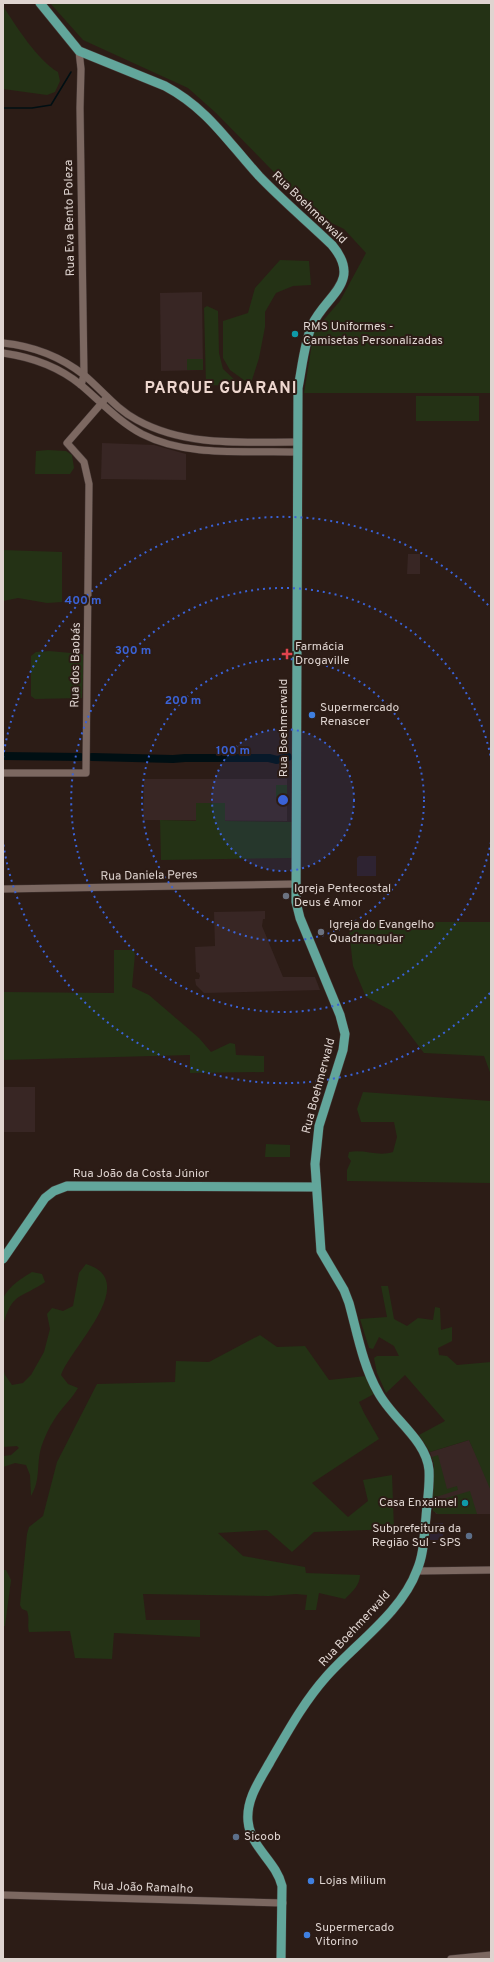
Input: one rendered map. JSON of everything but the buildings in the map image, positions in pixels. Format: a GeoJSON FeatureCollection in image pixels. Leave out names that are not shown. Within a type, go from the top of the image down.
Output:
{"type":"FeatureCollection","features":[{"type":"Feature","properties":{"kind":"main road","name":"Rua Boehmerwald"},"geometry":{"type":"LineString","coordinates":[[40,3],[79,51],[165,86],[198,107],[260,176],[332,245],[341,256],[344,265],[340,284],[330,301],[316,319],[310,332],[298,388],[296,902],[300,918],[340,1015],[345,1034],[343,1050],[324,1108],[318,1135],[315,1155],[315,1187],[321,1251],[344,1290],[373,1383],[386,1405],[420,1446],[428,1463],[429,1479],[422,1555],[417,1571],[410,1585],[396,1605],[333,1669],[304,1704],[251,1798],[248,1812],[250,1831],[281,1881],[283,1903],[281,1959]]}},
{"type":"Feature","properties":{"kind":"main road","name":"Rua João da Costa Júnior"},"geometry":{"type":"LineString","coordinates":[[3,1259],[46,1198],[54,1191],[67,1186],[315,1187]]}},
{"type":"Feature","properties":{"kind":"street","name":"Rua Eva Bento Poleza"},"geometry":{"type":"LineString","coordinates":[[79,51],[81,69],[80,108],[84,375],[81,385]]}},
{"type":"Feature","properties":{"kind":"street"},"geometry":{"type":"LineString","coordinates":[[3,343],[22,346],[49,354],[84,375],[107,397],[136,420],[163,432],[188,439],[297,442]]}},
{"type":"Feature","properties":{"kind":"street"},"geometry":{"type":"LineString","coordinates":[[3,353],[44,363],[65,374],[81,385],[101,404],[129,426],[151,438],[174,446],[207,450],[297,452]]}},
{"type":"Feature","properties":{"kind":"street"},"geometry":{"type":"LineString","coordinates":[[101,404],[107,397]]}},
{"type":"Feature","properties":{"kind":"street","name":"Rua dos Baobás"},"geometry":{"type":"LineString","coordinates":[[3,773],[86,773],[89,484],[84,462],[67,443],[101,404]]}},
{"type":"Feature","properties":{"kind":"street","name":"Rua Daniela Peres"},"geometry":{"type":"LineString","coordinates":[[3,889],[296,884]]}},
{"type":"Feature","properties":{"kind":"street"},"geometry":{"type":"LineString","coordinates":[[417,1571],[491,1570]]}},
{"type":"Feature","properties":{"kind":"street","name":"Rua João Ramalho"},"geometry":{"type":"LineString","coordinates":[[3,1895],[283,1903]]}},
{"type":"Feature","properties":{"kind":"street"},"geometry":{"type":"LineString","coordinates":[[450,1959],[491,1955]]}},
{"type":"Feature","properties":{"kind":"shaded area"},"geometry":{"type":"Polygon","coordinates":[[[202,292],[203,370],[161,371],[160,293],[202,292]]]}},
{"type":"Feature","properties":{"kind":"shaded area"},"geometry":{"type":"Polygon","coordinates":[[[102,443],[154,445],[186,454],[186,480],[101,479],[102,443]]]}},
{"type":"Feature","properties":{"kind":"shaded area"},"geometry":{"type":"Polygon","coordinates":[[[408,554],[420,554],[420,574],[407,574],[408,554]]]}},
{"type":"Feature","properties":{"kind":"shaded area"},"geometry":{"type":"Polygon","coordinates":[[[144,779],[287,779],[287,821],[143,820],[144,779]]]}},
{"type":"Feature","properties":{"kind":"shaded area"},"geometry":{"type":"Polygon","coordinates":[[[359,856],[376,856],[376,876],[357,876],[357,858],[359,856]]]}},
{"type":"Feature","properties":{"kind":"shaded area"},"geometry":{"type":"Polygon","coordinates":[[[265,911],[265,919],[263,919],[262,926],[283,977],[315,977],[320,990],[204,993],[196,985],[195,979],[199,979],[200,976],[199,973],[196,972],[195,947],[215,946],[214,912],[265,911]]]}},
{"type":"Feature","properties":{"kind":"shaded area"},"geometry":{"type":"Polygon","coordinates":[[[3,1087],[35,1087],[35,1132],[3,1132],[3,1087]]]}},
{"type":"Feature","properties":{"kind":"shaded area"},"geometry":{"type":"Polygon","coordinates":[[[469,1440],[489,1482],[491,1491],[491,1514],[436,1514],[432,1508],[434,1465],[430,1452],[469,1440]]]}},
{"type":"Feature","properties":{"kind":"shaded area"},"geometry":{"type":"Polygon","coordinates":[[[443,1523],[443,1540],[429,1540],[432,1524],[443,1523]]]}},
{"type":"Feature","properties":{"kind":"green space"},"geometry":{"type":"Polygon","coordinates":[[[50,3],[491,3],[491,393],[304,393],[314,331],[340,301],[366,253],[344,229],[317,216],[216,113],[188,88],[83,40],[50,3]]]}},
{"type":"Feature","properties":{"kind":"green space"},"geometry":{"type":"Polygon","coordinates":[[[3,6],[35,52],[50,67],[58,72],[60,81],[55,92],[47,95],[3,89],[3,6]]]}},
{"type":"Feature","properties":{"kind":"green space"},"geometry":{"type":"Polygon","coordinates":[[[280,260],[309,261],[311,285],[293,286],[276,293],[265,312],[265,327],[259,358],[251,383],[248,383],[230,370],[223,358],[223,321],[248,313],[255,288],[280,260]]]}},
{"type":"Feature","properties":{"kind":"green space"},"geometry":{"type":"Polygon","coordinates":[[[207,306],[218,311],[219,353],[223,369],[238,383],[236,386],[206,385],[204,308],[207,306]]]}},
{"type":"Feature","properties":{"kind":"green space"},"geometry":{"type":"Polygon","coordinates":[[[187,359],[203,359],[203,370],[187,370],[187,359]]]}},
{"type":"Feature","properties":{"kind":"green space"},"geometry":{"type":"Polygon","coordinates":[[[416,396],[479,396],[479,421],[416,421],[416,396]]]}},
{"type":"Feature","properties":{"kind":"green space"},"geometry":{"type":"Polygon","coordinates":[[[36,451],[66,451],[72,455],[74,468],[70,474],[35,474],[36,451]]]}},
{"type":"Feature","properties":{"kind":"green space"},"geometry":{"type":"Polygon","coordinates":[[[3,550],[62,552],[62,602],[47,603],[18,598],[3,601],[3,550]]]}},
{"type":"Feature","properties":{"kind":"green space"},"geometry":{"type":"Polygon","coordinates":[[[49,651],[82,654],[84,657],[82,698],[35,699],[31,696],[31,656],[36,652],[49,651]]]}},
{"type":"Feature","properties":{"kind":"green space"},"geometry":{"type":"Polygon","coordinates":[[[276,785],[287,785],[287,801],[276,799],[276,785]]]}},
{"type":"Feature","properties":{"kind":"green space"},"geometry":{"type":"Polygon","coordinates":[[[196,803],[225,803],[225,821],[292,822],[292,857],[161,860],[160,820],[196,821],[196,803]]]}},
{"type":"Feature","properties":{"kind":"green space"},"geometry":{"type":"Polygon","coordinates":[[[348,922],[491,922],[491,1075],[484,1056],[424,1053],[392,1011],[366,997],[353,966],[348,922]]]}},
{"type":"Feature","properties":{"kind":"green space"},"geometry":{"type":"Polygon","coordinates":[[[114,950],[133,950],[135,954],[132,987],[149,995],[199,1038],[211,1052],[230,1043],[235,1044],[236,1055],[264,1056],[264,1072],[190,1073],[190,1055],[3,1060],[3,992],[114,993],[114,950]]]}},
{"type":"Feature","properties":{"kind":"green space"},"geometry":{"type":"Polygon","coordinates":[[[363,1092],[491,1101],[491,1183],[347,1181],[347,1170],[351,1161],[348,1157],[349,1152],[361,1151],[382,1154],[393,1152],[397,1137],[394,1122],[361,1122],[357,1109],[363,1092]]]}},
{"type":"Feature","properties":{"kind":"green space"},"geometry":{"type":"Polygon","coordinates":[[[266,1144],[290,1145],[290,1157],[265,1157],[266,1144]]]}},
{"type":"Feature","properties":{"kind":"green space"},"geometry":{"type":"Polygon","coordinates":[[[86,1264],[101,1273],[107,1285],[105,1299],[98,1316],[67,1363],[61,1375],[68,1384],[78,1388],[57,1416],[46,1434],[39,1456],[38,1476],[31,1496],[30,1475],[26,1465],[15,1463],[3,1467],[3,1456],[11,1455],[19,1448],[17,1446],[3,1447],[3,1368],[5,1375],[12,1385],[23,1383],[31,1375],[44,1352],[50,1329],[47,1314],[52,1308],[63,1311],[73,1306],[79,1273],[86,1264]]]}},
{"type":"Feature","properties":{"kind":"green space"},"geometry":{"type":"Polygon","coordinates":[[[32,1272],[42,1274],[45,1282],[18,1297],[14,1301],[6,1315],[3,1326],[2,1306],[7,1291],[32,1272]]]}},
{"type":"Feature","properties":{"kind":"green space"},"geometry":{"type":"Polygon","coordinates":[[[381,1286],[388,1286],[394,1319],[407,1326],[418,1318],[433,1320],[435,1307],[440,1308],[441,1330],[452,1327],[452,1341],[438,1348],[439,1355],[447,1356],[457,1365],[491,1362],[491,1491],[469,1440],[430,1452],[419,1435],[445,1421],[405,1375],[386,1393],[377,1373],[374,1358],[377,1356],[399,1356],[394,1346],[379,1337],[373,1349],[369,1348],[360,1319],[387,1317],[381,1286]]]}},
{"type":"Feature","properties":{"kind":"green space"},"geometry":{"type":"Polygon","coordinates":[[[260,1335],[277,1347],[305,1346],[329,1380],[366,1376],[374,1394],[359,1402],[379,1439],[312,1483],[348,1517],[368,1501],[363,1480],[392,1475],[394,1529],[314,1532],[292,1552],[267,1530],[218,1533],[243,1556],[305,1567],[306,1573],[360,1575],[359,1582],[355,1588],[345,1599],[319,1593],[316,1610],[305,1610],[307,1595],[296,1594],[269,1596],[143,1594],[146,1620],[200,1620],[200,1637],[114,1633],[112,1659],[75,1658],[70,1631],[29,1632],[27,1611],[22,1609],[20,1605],[27,1534],[29,1527],[43,1516],[57,1462],[97,1384],[175,1382],[176,1361],[209,1362],[260,1335]]]}},
{"type":"Feature","properties":{"kind":"green space"},"geometry":{"type":"Polygon","coordinates":[[[438,1455],[447,1489],[457,1486],[458,1490],[433,1498],[434,1465],[432,1457],[438,1455]]]}},
{"type":"Feature","properties":{"kind":"green space"},"geometry":{"type":"Polygon","coordinates":[[[470,1491],[477,1514],[438,1514],[433,1511],[433,1502],[470,1491]]]}},
{"type":"Feature","properties":{"kind":"green space"},"geometry":{"type":"Polygon","coordinates":[[[3,1570],[6,1570],[11,1580],[5,1626],[3,1626],[3,1570]]]}},
{"type":"Feature","properties":{"kind":"waterway"},"geometry":{"type":"LineString","coordinates":[[3,108],[32,108],[51,105],[71,72]]}},
{"type":"Feature","properties":{"kind":"waterway"},"geometry":{"type":"LineString","coordinates":[[3,756],[80,757]]}},
{"type":"Feature","properties":{"kind":"waterway"},"geometry":{"type":"LineString","coordinates":[[92,757],[173,759],[269,758],[277,760],[288,757]]}},
{"type":"Feature","properties":{"kind":"place","name":"RMS Uniformes - Camisetas Personalizadas"},"geometry":{"type":"Point","coordinates":[295,334]}},
{"type":"Feature","properties":{"kind":"place","name":"Farmácia Drogaville"},"geometry":{"type":"Point","coordinates":[287,654]}},
{"type":"Feature","properties":{"kind":"place","name":"Supermercado Renascer"},"geometry":{"type":"Point","coordinates":[312,715]}},
{"type":"Feature","properties":{"kind":"place","name":"Igreja Pentecostal Deus é Amor"},"geometry":{"type":"Point","coordinates":[286,896]}},
{"type":"Feature","properties":{"kind":"place","name":"Igreja do Evangelho Quadrangular"},"geometry":{"type":"Point","coordinates":[321,932]}},
{"type":"Feature","properties":{"kind":"place","name":"Casa Enxaimel"},"geometry":{"type":"Point","coordinates":[465,1503]}},
{"type":"Feature","properties":{"kind":"place","name":"Subprefeitura da Região Sul - SPS"},"geometry":{"type":"Point","coordinates":[469,1536]}},
{"type":"Feature","properties":{"kind":"place","name":"Sicoob"},"geometry":{"type":"Point","coordinates":[236,1837]}},
{"type":"Feature","properties":{"kind":"place","name":"Lojas Milium"},"geometry":{"type":"Point","coordinates":[311,1881]}},
{"type":"Feature","properties":{"kind":"place","name":"Supermercado Vitorino"},"geometry":{"type":"Point","coordinates":[307,1935]}},
{"type":"Feature","properties":{"kind":"district","name":"PARQUE GUARANI"},"geometry":{"type":"Point","coordinates":[221,389]}}]}
